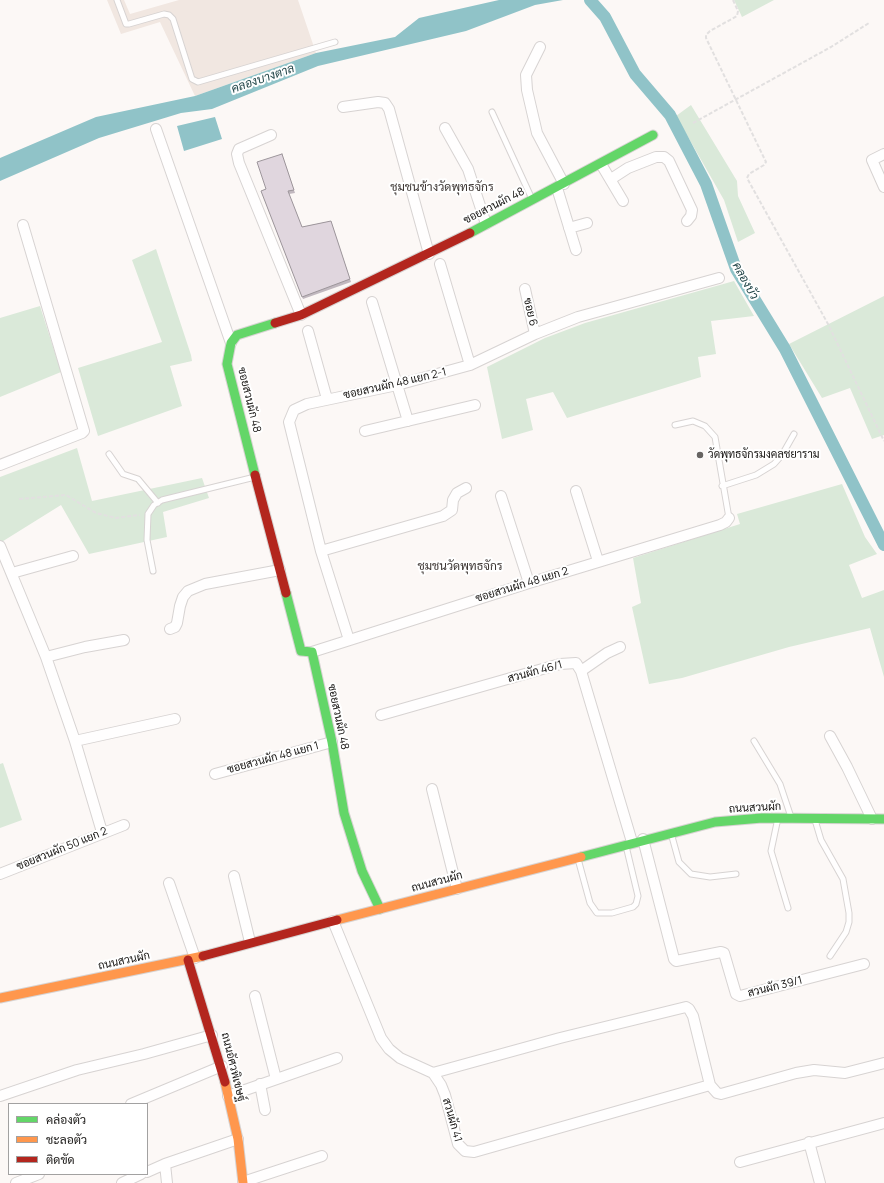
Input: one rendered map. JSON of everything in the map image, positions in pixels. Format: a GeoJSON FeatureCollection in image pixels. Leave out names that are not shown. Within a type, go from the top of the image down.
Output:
{"type":"FeatureCollection","features":[{"type":"Feature","properties":{"kind":"street"},"geometry":{"type":"LineString","coordinates":[[540,47],[526,75],[526,90],[537,133],[561,186],[569,228],[576,250]]}},
{"type":"Feature","properties":{"kind":"street"},"geometry":{"type":"LineString","coordinates":[[343,106],[378,102],[385,103],[389,109],[429,254]]}},
{"type":"Feature","properties":{"kind":"street"},"geometry":{"type":"LineString","coordinates":[[445,128],[468,169],[486,224]]}},
{"type":"Feature","properties":{"kind":"street"},"geometry":{"type":"LineString","coordinates":[[156,129],[231,343]]}},
{"type":"Feature","properties":{"kind":"street"},"geometry":{"type":"LineString","coordinates":[[271,135],[239,149],[237,154],[239,163],[301,315]]}},
{"type":"Feature","properties":{"kind":"street","name":"ซอยสวนผัก 48"},"geometry":{"type":"LineString","coordinates":[[380,909],[362,871],[352,841],[344,813],[332,742],[312,652],[302,651],[280,570],[227,364],[231,343],[237,335],[301,315],[429,254],[561,186],[653,135]]}},
{"type":"Feature","properties":{"kind":"street"},"geometry":{"type":"LineString","coordinates":[[884,154],[872,160],[884,187]]}},
{"type":"Feature","properties":{"kind":"street"},"geometry":{"type":"LineString","coordinates":[[611,179],[628,168],[656,157],[664,157],[669,161],[692,210],[691,216],[687,221]]}},
{"type":"Feature","properties":{"kind":"street"},"geometry":{"type":"LineString","coordinates":[[601,164],[623,201]]}},
{"type":"Feature","properties":{"kind":"street"},"geometry":{"type":"LineString","coordinates":[[569,228],[587,223]]}},
{"type":"Feature","properties":{"kind":"street"},"geometry":{"type":"LineString","coordinates":[[0,465],[84,431],[23,225]]}},
{"type":"Feature","properties":{"kind":"street"},"geometry":{"type":"LineString","coordinates":[[440,264],[470,365]]}},
{"type":"Feature","properties":{"kind":"street","name":"ซอยสวนผัก 48 แยก 2-1"},"geometry":{"type":"LineString","coordinates":[[349,640],[321,551],[289,422],[294,410],[307,404],[397,385],[470,365],[535,334],[578,317],[719,278]]}},
{"type":"Feature","properties":{"kind":"street","name":"ซอย 6"},"geometry":{"type":"LineString","coordinates":[[525,290],[535,334]]}},
{"type":"Feature","properties":{"kind":"street"},"geometry":{"type":"LineString","coordinates":[[372,302],[408,421]]}},
{"type":"Feature","properties":{"kind":"street"},"geometry":{"type":"LineString","coordinates":[[308,331],[328,399]]}},
{"type":"Feature","properties":{"kind":"street"},"geometry":{"type":"LineString","coordinates":[[365,431],[475,405]]}},
{"type":"Feature","properties":{"kind":"street"},"geometry":{"type":"LineString","coordinates":[[321,551],[443,516],[452,510],[453,500],[457,493],[466,488]]}},
{"type":"Feature","properties":{"kind":"street"},"geometry":{"type":"LineString","coordinates":[[576,492],[598,561]]}},
{"type":"Feature","properties":{"kind":"street"},"geometry":{"type":"LineString","coordinates":[[501,496],[529,583]]}},
{"type":"Feature","properties":{"kind":"street","name":"ซอยสวนผัก 48 แยก 2"},"geometry":{"type":"LineString","coordinates":[[312,652],[598,561],[720,525],[726,522],[729,518]]}},
{"type":"Feature","properties":{"kind":"street"},"geometry":{"type":"LineString","coordinates":[[0,546],[46,657],[75,741],[102,832]]}},
{"type":"Feature","properties":{"kind":"street"},"geometry":{"type":"LineString","coordinates":[[12,573],[73,556]]}},
{"type":"Feature","properties":{"kind":"street"},"geometry":{"type":"LineString","coordinates":[[170,629],[175,627],[183,597],[188,591],[205,584],[280,570]]}},
{"type":"Feature","properties":{"kind":"street"},"geometry":{"type":"LineString","coordinates":[[46,657],[85,647],[124,640]]}},
{"type":"Feature","properties":{"kind":"street"},"geometry":{"type":"LineString","coordinates":[[620,648],[607,653],[581,671],[629,843]]}},
{"type":"Feature","properties":{"kind":"street","name":"สวนผัก 46/1"},"geometry":{"type":"LineString","coordinates":[[381,715],[560,664],[576,663],[581,671]]}},
{"type":"Feature","properties":{"kind":"street"},"geometry":{"type":"LineString","coordinates":[[75,741],[175,719]]}},
{"type":"Feature","properties":{"kind":"street"},"geometry":{"type":"LineString","coordinates":[[830,736],[847,767],[881,821]]}},
{"type":"Feature","properties":{"kind":"street","name":"ซอยสวนผัก 48 แยก 1"},"geometry":{"type":"LineString","coordinates":[[215,774],[332,742]]}},
{"type":"Feature","properties":{"kind":"street"},"geometry":{"type":"LineString","coordinates":[[432,789],[457,889]]}},
{"type":"Feature","properties":{"kind":"street","name":"ถนนสวนผัก"},"geometry":{"type":"LineString","coordinates":[[0,998],[192,959],[250,942],[578,858],[643,839],[716,822],[778,818],[881,821]]}},
{"type":"Feature","properties":{"kind":"street","name":"ซอยสวนผัก 50 แยก 2"},"geometry":{"type":"LineString","coordinates":[[0,874],[124,824]]}},
{"type":"Feature","properties":{"kind":"street","name":"สวนผัก 39/1"},"geometry":{"type":"LineString","coordinates":[[643,839],[674,959],[676,961],[721,952],[724,953],[736,994],[740,996],[864,964]]}},
{"type":"Feature","properties":{"kind":"street"},"geometry":{"type":"LineString","coordinates":[[234,876],[250,942]]}},
{"type":"Feature","properties":{"kind":"street"},"geometry":{"type":"LineString","coordinates":[[169,883],[192,959]]}},
{"type":"Feature","properties":{"kind":"street"},"geometry":{"type":"LineString","coordinates":[[333,921],[352,970],[382,1038],[389,1049],[400,1058],[433,1073],[560,1038],[686,1008],[693,1016],[710,1085],[717,1093],[720,1094],[796,1073],[814,1070],[845,1073],[884,1063]]}},
{"type":"Feature","properties":{"kind":"street","name":"ถนนอัศวพิเชษฐ์"},"geometry":{"type":"LineString","coordinates":[[192,959],[212,1035],[222,1066],[238,1140],[243,1182]]}},
{"type":"Feature","properties":{"kind":"street"},"geometry":{"type":"LineString","coordinates":[[255,996],[276,1079]]}},
{"type":"Feature","properties":{"kind":"street"},"geometry":{"type":"LineString","coordinates":[[0,1096],[77,1070],[144,1054],[212,1035]]}},
{"type":"Feature","properties":{"kind":"street"},"geometry":{"type":"LineString","coordinates":[[228,1096],[336,1058]]}},
{"type":"Feature","properties":{"kind":"street"},"geometry":{"type":"LineString","coordinates":[[133,1103],[222,1066]]}},
{"type":"Feature","properties":{"kind":"street","name":"สวนผัก 41"},"geometry":{"type":"LineString","coordinates":[[433,1073],[441,1085],[445,1095],[458,1144],[461,1149],[470,1153],[710,1085]]}},
{"type":"Feature","properties":{"kind":"street"},"geometry":{"type":"LineString","coordinates":[[260,1084],[265,1110]]}},
{"type":"Feature","properties":{"kind":"street"},"geometry":{"type":"LineString","coordinates":[[740,1162],[809,1142],[884,1123]]}},
{"type":"Feature","properties":{"kind":"street"},"geometry":{"type":"LineString","coordinates":[[148,1172],[165,1164],[238,1140]]}},
{"type":"Feature","properties":{"kind":"street"},"geometry":{"type":"LineString","coordinates":[[809,1142],[820,1183]]}},
{"type":"Feature","properties":{"kind":"street"},"geometry":{"type":"LineString","coordinates":[[243,1182],[322,1156]]}},
{"type":"Feature","properties":{"kind":"street"},"geometry":{"type":"LineString","coordinates":[[165,1164],[167,1183]]}},
{"type":"Feature","properties":{"kind":"street"},"geometry":{"type":"LineString","coordinates":[[16,1183],[36,1175]]}},
{"type":"Feature","properties":{"kind":"street"},"geometry":{"type":"LineString","coordinates":[[122,1183],[139,1175]]}},
{"type":"Feature","properties":{"kind":"lane"},"geometry":{"type":"LineString","coordinates":[[117,0],[126,24],[164,14],[169,15],[172,19],[192,79],[198,82],[335,42]]}},
{"type":"Feature","properties":{"kind":"lane"},"geometry":{"type":"LineString","coordinates":[[492,112],[532,200]]}},
{"type":"Feature","properties":{"kind":"lane"},"geometry":{"type":"LineString","coordinates":[[675,425],[693,422],[705,426],[715,437],[722,486],[729,518]]}},
{"type":"Feature","properties":{"kind":"lane"},"geometry":{"type":"LineString","coordinates":[[722,486],[756,475],[774,464],[782,455],[794,434]]}},
{"type":"Feature","properties":{"kind":"lane"},"geometry":{"type":"LineString","coordinates":[[109,454],[123,474],[138,479],[158,503]]}},
{"type":"Feature","properties":{"kind":"lane"},"geometry":{"type":"LineString","coordinates":[[153,571],[147,540],[148,514],[158,503],[162,500],[256,477]]}},
{"type":"Feature","properties":{"kind":"lane"},"geometry":{"type":"LineString","coordinates":[[754,741],[780,784],[792,819]]}},
{"type":"Feature","properties":{"kind":"lane"},"geometry":{"type":"LineString","coordinates":[[778,818],[771,851],[788,908]]}},
{"type":"Feature","properties":{"kind":"lane"},"geometry":{"type":"LineString","coordinates":[[815,819],[821,840],[843,879],[850,912],[846,932],[830,956]]}},
{"type":"Feature","properties":{"kind":"lane"},"geometry":{"type":"LineString","coordinates":[[671,832],[679,862],[691,874],[710,877],[736,874]]}},
{"type":"Feature","properties":{"kind":"lane"},"geometry":{"type":"LineString","coordinates":[[578,858],[590,903],[597,913],[612,912],[633,907],[636,904],[638,896],[629,843]]}},
{"type":"Feature","properties":{"kind":"path"},"geometry":{"type":"LineString","coordinates":[[733,0],[738,11],[737,16],[710,31],[706,35],[706,38],[766,162],[764,165],[749,174],[747,178],[828,324],[884,440]]}},
{"type":"Feature","properties":{"kind":"path"},"geometry":{"type":"LineString","coordinates":[[693,123],[831,47],[869,23]]}},
{"type":"Feature","properties":{"kind":"path"},"geometry":{"type":"LineString","coordinates":[[19,499],[66,495],[102,515],[116,518],[148,514]]}},
{"type":"Feature","properties":{"kind":"shaded area"},"geometry":{"type":"Polygon","coordinates":[[[107,0],[124,0],[130,14],[179,0],[298,0],[316,53],[195,96],[160,22],[121,34],[107,0]]]}},
{"type":"Feature","properties":{"kind":"green space"},"geometry":{"type":"Polygon","coordinates":[[[734,0],[774,0],[742,17],[734,0]]]}},
{"type":"Feature","properties":{"kind":"green space"},"geometry":{"type":"Polygon","coordinates":[[[691,105],[737,181],[738,196],[755,233],[738,242],[724,200],[676,116],[691,105]]]}},
{"type":"Feature","properties":{"kind":"green space"},"geometry":{"type":"Polygon","coordinates":[[[156,249],[192,361],[170,366],[182,406],[98,436],[78,368],[162,342],[132,260],[156,249]]]}},
{"type":"Feature","properties":{"kind":"green space"},"geometry":{"type":"Polygon","coordinates":[[[734,281],[754,316],[711,321],[716,354],[698,357],[701,377],[567,418],[553,392],[526,399],[533,430],[502,439],[487,367],[545,338],[585,323],[734,281]]]}},
{"type":"Feature","properties":{"kind":"green space"},"geometry":{"type":"Polygon","coordinates":[[[884,296],[884,435],[872,439],[850,388],[822,398],[789,344],[884,296]]]}},
{"type":"Feature","properties":{"kind":"green space"},"geometry":{"type":"Polygon","coordinates":[[[40,306],[61,372],[0,397],[0,318],[40,306]]]}},
{"type":"Feature","properties":{"kind":"green space"},"geometry":{"type":"Polygon","coordinates":[[[77,448],[92,501],[202,478],[209,498],[163,512],[167,537],[89,554],[61,505],[0,543],[0,477],[77,448]]]}},
{"type":"Feature","properties":{"kind":"green space"},"geometry":{"type":"Polygon","coordinates":[[[842,484],[865,537],[877,554],[849,565],[862,598],[884,590],[884,677],[870,628],[789,647],[682,678],[649,684],[632,607],[641,603],[633,558],[740,524],[737,514],[842,484]]]}},
{"type":"Feature","properties":{"kind":"green space"},"geometry":{"type":"Polygon","coordinates":[[[3,763],[22,820],[0,828],[0,764],[3,763]]]}},
{"type":"Feature","properties":{"kind":"water","name":"คลองบางตาล"},"geometry":{"type":"Polygon","coordinates":[[[499,0],[563,0],[535,5],[466,31],[318,66],[212,109],[181,113],[99,138],[0,181],[0,158],[96,117],[195,96],[316,53],[395,37],[419,18],[499,0]]]}},
{"type":"Feature","properties":{"kind":"water"},"geometry":{"type":"Polygon","coordinates":[[[215,117],[222,139],[184,151],[177,126],[215,117]]]}},
{"type":"Feature","properties":{"kind":"building"},"geometry":{"type":"Polygon","coordinates":[[[282,154],[294,190],[288,191],[302,227],[331,221],[350,279],[302,297],[261,191],[266,189],[257,162],[282,154]]]}},
{"type":"Feature","properties":{"kind":"waterway","name":"คลองบัว"},"geometry":{"type":"LineString","coordinates":[[590,0],[605,17],[635,74],[670,115],[706,184],[736,269],[785,349],[884,545]]}},
{"type":"Feature","properties":{"kind":"traffic: fast"},"geometry":{"type":"LineString","coordinates":[[470,233],[653,135]]}},
{"type":"Feature","properties":{"kind":"traffic: fast"},"geometry":{"type":"LineString","coordinates":[[255,475],[227,364],[231,343],[237,335],[275,323]]}},
{"type":"Feature","properties":{"kind":"traffic: fast"},"geometry":{"type":"LineString","coordinates":[[286,593],[301,651],[312,652],[332,742],[344,813],[362,871],[380,909]]}},
{"type":"Feature","properties":{"kind":"traffic: fast"},"geometry":{"type":"LineString","coordinates":[[581,857],[715,822],[762,818],[884,819]]}},
{"type":"Feature","properties":{"kind":"traffic: slow"},"geometry":{"type":"LineString","coordinates":[[337,920],[581,857]]}},
{"type":"Feature","properties":{"kind":"traffic: slow"},"geometry":{"type":"LineString","coordinates":[[0,998],[203,956]]}},
{"type":"Feature","properties":{"kind":"traffic: slow"},"geometry":{"type":"LineString","coordinates":[[225,1082],[238,1139],[243,1183]]}},
{"type":"Feature","properties":{"kind":"traffic: jam"},"geometry":{"type":"LineString","coordinates":[[275,323],[301,315],[470,233]]}},
{"type":"Feature","properties":{"kind":"traffic: jam"},"geometry":{"type":"LineString","coordinates":[[255,475],[286,593]]}},
{"type":"Feature","properties":{"kind":"traffic: jam"},"geometry":{"type":"LineString","coordinates":[[203,956],[337,920]]}},
{"type":"Feature","properties":{"kind":"traffic: jam"},"geometry":{"type":"LineString","coordinates":[[188,960],[225,1082]]}},
{"type":"Feature","properties":{"kind":"place","name":"วัดพุทธจักรมงคลชยาราม"},"geometry":{"type":"Point","coordinates":[700,455]}},
{"type":"Feature","properties":{"kind":"district","name":"ชุมชนข้างวัดพุทธจักร"},"geometry":{"type":"Point","coordinates":[442,188]}},
{"type":"Feature","properties":{"kind":"district","name":"ชุมชนวัดพุทธจักร"},"geometry":{"type":"Point","coordinates":[460,567]}}]}
